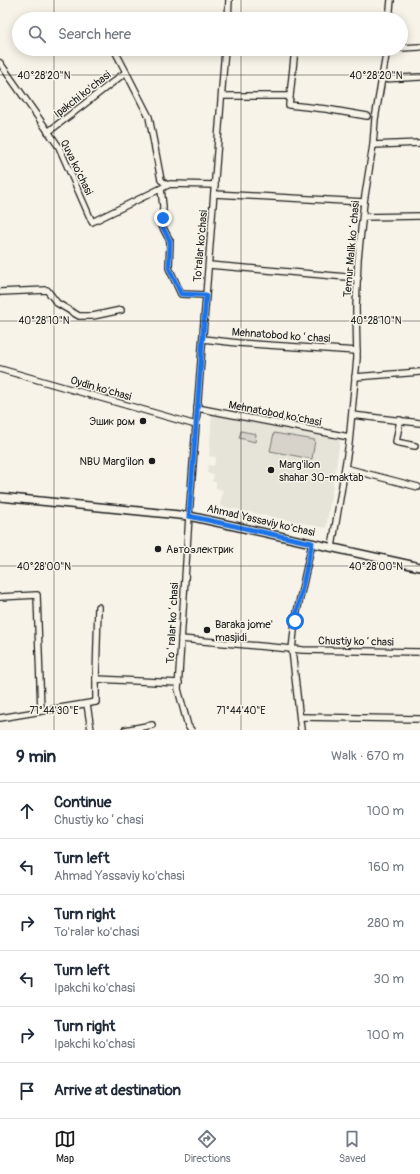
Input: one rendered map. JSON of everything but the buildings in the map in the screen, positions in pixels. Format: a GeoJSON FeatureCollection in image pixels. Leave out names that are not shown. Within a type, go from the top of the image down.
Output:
{"type":"FeatureCollection","features":[{"type":"Feature","properties":{"kind":"main road","name":"Ahmad Yassaviy ko'chasi"},"geometry":{"type":"LineString","coordinates":[[0,496],[189,516],[420,567]]}},
{"type":"Feature","properties":{"kind":"street"},"geometry":{"type":"LineString","coordinates":[[228,12],[229,0]]}},
{"type":"Feature","properties":{"kind":"street"},"geometry":{"type":"LineString","coordinates":[[390,12],[391,0]]}},
{"type":"Feature","properties":{"kind":"street"},"geometry":{"type":"LineString","coordinates":[[408,48],[420,47]]}},
{"type":"Feature","properties":{"kind":"street"},"geometry":{"type":"LineString","coordinates":[[118,56],[126,72]]}},
{"type":"Feature","properties":{"kind":"street","name":"To'ralar ko'chasi"},"geometry":{"type":"LineString","coordinates":[[189,516],[225,56]]}},
{"type":"Feature","properties":{"kind":"street"},"geometry":{"type":"LineString","coordinates":[[294,56],[289,105],[326,109],[367,116]]}},
{"type":"Feature","properties":{"kind":"street","name":"Temur Malik koʻchasi"},"geometry":{"type":"LineString","coordinates":[[332,548],[352,415],[357,351],[358,278],[364,202],[373,145],[375,119],[386,56]]}},
{"type":"Feature","properties":{"kind":"street","name":"Quva ko'chasi"},"geometry":{"type":"LineString","coordinates":[[0,64],[59,147],[92,222],[161,189]]}},
{"type":"Feature","properties":{"kind":"street","name":"Ipakchi ko'chasi"},"geometry":{"type":"LineString","coordinates":[[48,132],[126,72],[147,111],[160,180],[168,185]]}},
{"type":"Feature","properties":{"kind":"street"},"geometry":{"type":"LineString","coordinates":[[382,79],[420,77]]}},
{"type":"Feature","properties":{"kind":"street"},"geometry":{"type":"LineString","coordinates":[[222,96],[290,96]]}},
{"type":"Feature","properties":{"kind":"street"},"geometry":{"type":"LineString","coordinates":[[373,145],[420,143]]}},
{"type":"Feature","properties":{"kind":"street"},"geometry":{"type":"LineString","coordinates":[[206,295],[181,294],[173,280],[169,268],[170,241],[162,226],[163,206],[161,189],[174,183],[215,184]]}},
{"type":"Feature","properties":{"kind":"street"},"geometry":{"type":"LineString","coordinates":[[214,194],[364,202]]}},
{"type":"Feature","properties":{"kind":"street"},"geometry":{"type":"LineString","coordinates":[[363,217],[420,216]]}},
{"type":"Feature","properties":{"kind":"street"},"geometry":{"type":"LineString","coordinates":[[208,265],[358,278]]}},
{"type":"Feature","properties":{"kind":"street"},"geometry":{"type":"LineString","coordinates":[[0,292],[47,290],[56,302],[79,316],[93,316],[121,310]]}},
{"type":"Feature","properties":{"kind":"street","name":"Mehnatobod koʻchasi"},"geometry":{"type":"LineString","coordinates":[[203,339],[238,343],[357,351]]}},
{"type":"Feature","properties":{"kind":"street","name":"Oydin ko'chasi"},"geometry":{"type":"LineString","coordinates":[[0,369],[196,425]]}},
{"type":"Feature","properties":{"kind":"street"},"geometry":{"type":"LineString","coordinates":[[355,377],[420,372]]}},
{"type":"Feature","properties":{"kind":"street","name":"Mehnatobod ko‘chasi"},"geometry":{"type":"LineString","coordinates":[[197,408],[349,437]]}},
{"type":"Feature","properties":{"kind":"street"},"geometry":{"type":"LineString","coordinates":[[352,415],[420,423]]}},
{"type":"Feature","properties":{"kind":"street"},"geometry":{"type":"LineString","coordinates":[[400,420],[396,442],[415,446]]}},
{"type":"Feature","properties":{"kind":"street"},"geometry":{"type":"LineString","coordinates":[[345,468],[418,486]]}},
{"type":"Feature","properties":{"kind":"street","name":"Toʻralar koʻchasi"},"geometry":{"type":"LineString","coordinates":[[189,516],[178,689],[188,726],[191,730]]}},
{"type":"Feature","properties":{"kind":"street"},"geometry":{"type":"LineString","coordinates":[[301,730],[292,650],[295,621],[312,543]]}},
{"type":"Feature","properties":{"kind":"street"},"geometry":{"type":"LineString","coordinates":[[0,597],[37,595],[41,712]]}},
{"type":"Feature","properties":{"kind":"street"},"geometry":{"type":"LineString","coordinates":[[0,718],[96,702],[98,608]]}},
{"type":"Feature","properties":{"kind":"street","name":"Chustiy koʻchasi"},"geometry":{"type":"LineString","coordinates":[[181,640],[292,650],[420,652]]}},
{"type":"Feature","properties":{"kind":"street"},"geometry":{"type":"LineString","coordinates":[[96,679],[178,683]]}},
{"type":"Feature","properties":{"kind":"street"},"geometry":{"type":"LineString","coordinates":[[87,704],[91,730]]}},
{"type":"Feature","properties":{"kind":"street"},"geometry":{"type":"LineString","coordinates":[[300,717],[420,719]]}},
{"type":"Feature","properties":{"kind":"street"},"geometry":{"type":"LineString","coordinates":[[125,730],[152,726]]}},
{"type":"Feature","properties":{"kind":"shaded area","name":"Marg'ilon shahar 30-maktab"},"geometry":{"type":"Polygon","coordinates":[[[212,414],[340,440],[326,528],[220,506],[223,490],[216,488],[216,482],[212,482],[214,475],[207,473],[208,465],[214,466],[216,457],[209,456],[212,414]]]}},
{"type":"Feature","properties":{"kind":"shaded area"},"geometry":{"type":"Polygon","coordinates":[[[241,431],[256,434],[255,442],[239,438],[241,431]]]}},
{"type":"Feature","properties":{"kind":"shaded area"},"geometry":{"type":"Polygon","coordinates":[[[274,433],[315,440],[312,459],[270,451],[274,433]]]}},
{"type":"Feature","properties":{"kind":"place","name":"Эшик ром"},"geometry":{"type":"Point","coordinates":[143,421]}},
{"type":"Feature","properties":{"kind":"place","name":"NBU Marg'ilon"},"geometry":{"type":"Point","coordinates":[152,461]}},
{"type":"Feature","properties":{"kind":"place","name":"Marg'ilon shahar 30-maktab"},"geometry":{"type":"Point","coordinates":[271,470]}},
{"type":"Feature","properties":{"kind":"place","name":"Автоэлектрик"},"geometry":{"type":"Point","coordinates":[158,549]}},
{"type":"Feature","properties":{"kind":"place","name":"Baraka jome' masjidi"},"geometry":{"type":"Point","coordinates":[207,630]}},
{"type":"Feature","properties":{"kind":"route"},"geometry":{"type":"LineString","coordinates":[[163,218],[162,226],[170,241],[168,259],[173,280],[181,294],[206,295],[189,516],[312,543],[295,621]]}}]}
